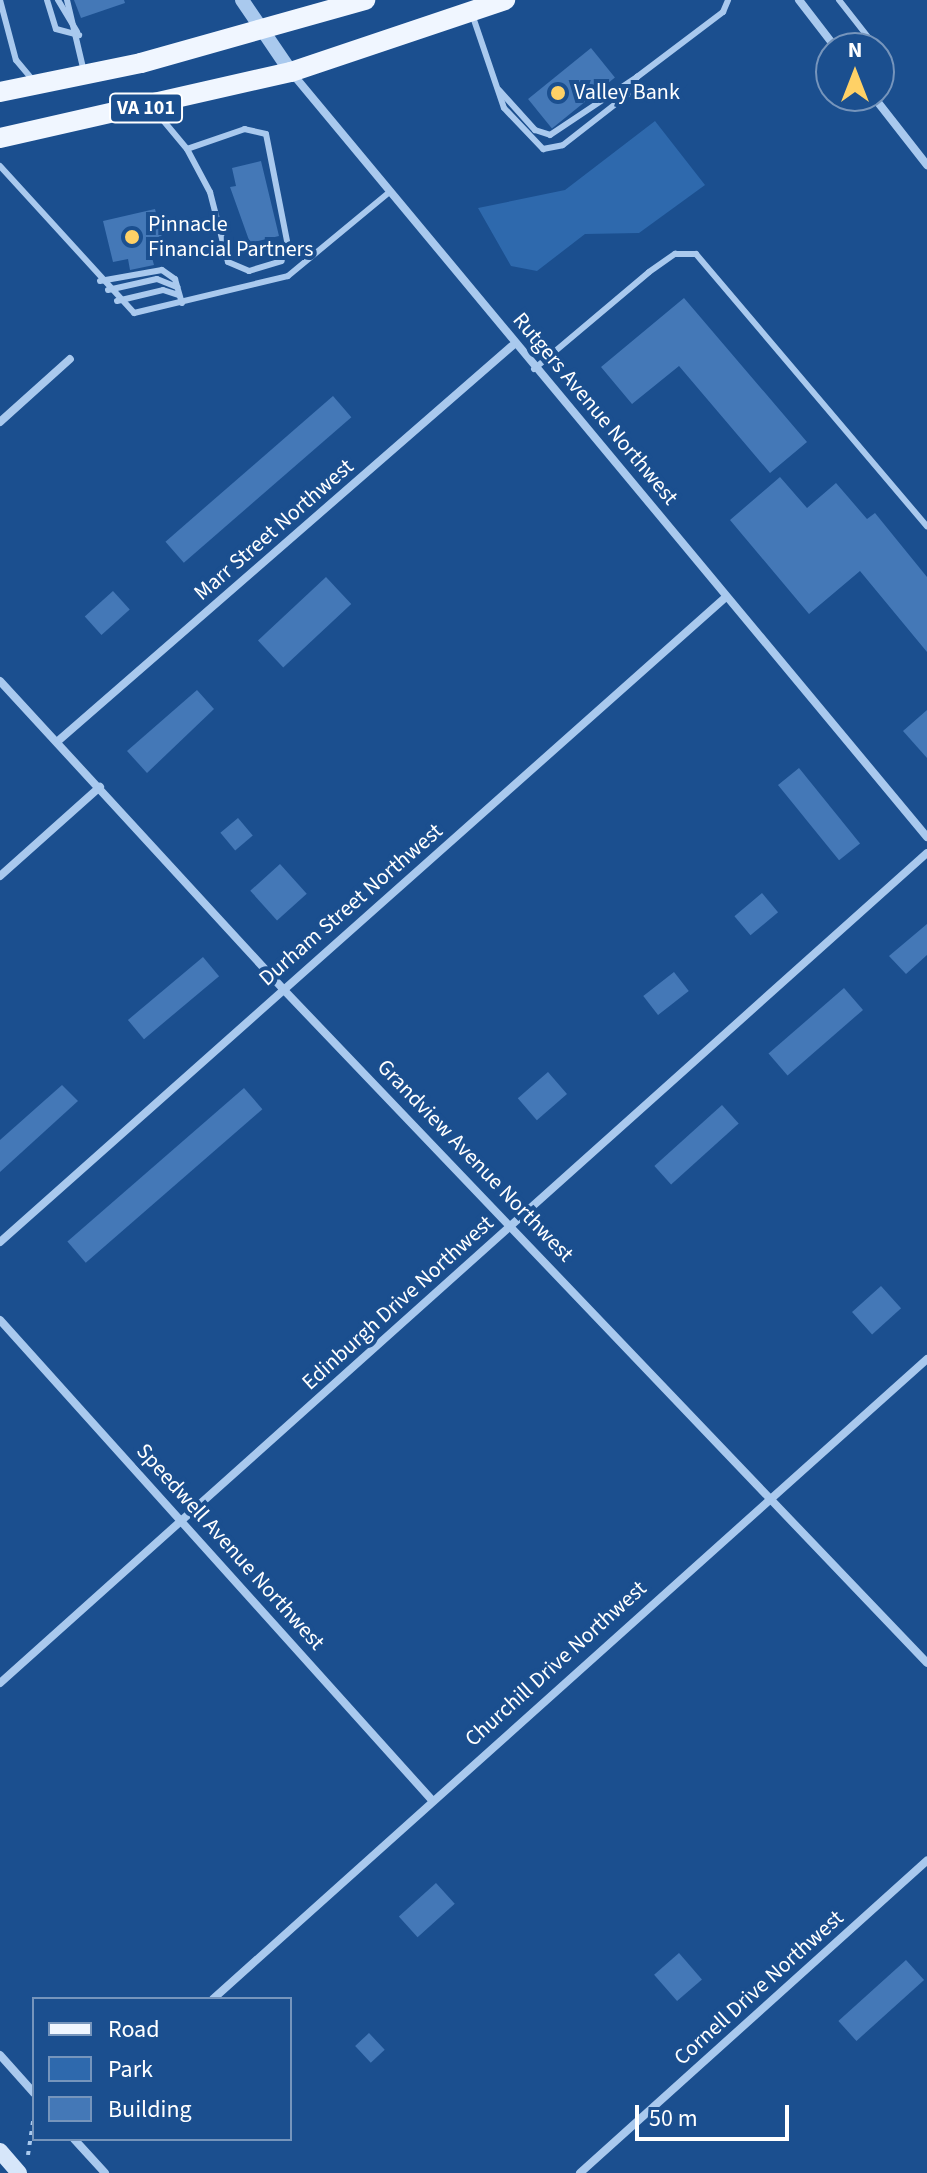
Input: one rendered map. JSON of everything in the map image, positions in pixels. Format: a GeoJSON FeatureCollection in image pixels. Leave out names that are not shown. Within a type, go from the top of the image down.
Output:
{"type":"FeatureCollection","features":[{"type":"Feature","properties":{"kind":"main road","name":"VA 101"},"geometry":{"type":"LineString","coordinates":[[0,92],[85,76],[262,31],[365,0]]}},
{"type":"Feature","properties":{"kind":"main road","name":"VA 101"},"geometry":{"type":"LineString","coordinates":[[0,138],[152,107],[291,72],[505,0]]}},
{"type":"Feature","properties":{"kind":"main road"},"geometry":{"type":"LineString","coordinates":[[0,2151],[17,2170]]}},
{"type":"Feature","properties":{"kind":"street","name":"Rutgers Avenue Northwest"},"geometry":{"type":"LineString","coordinates":[[242,0],[291,72],[387,194],[927,837]]}},
{"type":"Feature","properties":{"kind":"street"},"geometry":{"type":"LineString","coordinates":[[799,0],[824,32]]}},
{"type":"Feature","properties":{"kind":"street"},"geometry":{"type":"LineString","coordinates":[[886,112],[927,165]]}},
{"type":"Feature","properties":{"kind":"street","name":"Marr Street Northwest"},"geometry":{"type":"LineString","coordinates":[[58,741],[513,345]]}},
{"type":"Feature","properties":{"kind":"street"},"geometry":{"type":"LineString","coordinates":[[0,422],[70,359]]}},
{"type":"Feature","properties":{"kind":"street","name":"Durham Street Northwest"},"geometry":{"type":"LineString","coordinates":[[0,1242],[726,597]]}},
{"type":"Feature","properties":{"kind":"street","name":"Grandview Avenue Northwest"},"geometry":{"type":"LineString","coordinates":[[0,681],[283,989],[513,1224],[767,1501],[927,1663]]}},
{"type":"Feature","properties":{"kind":"street"},"geometry":{"type":"LineString","coordinates":[[0,876],[100,787]]}},
{"type":"Feature","properties":{"kind":"street","name":"Edinburgh Drive Northwest"},"geometry":{"type":"LineString","coordinates":[[0,1683],[927,853]]}},
{"type":"Feature","properties":{"kind":"street","name":"Speedwell Avenue Northwest"},"geometry":{"type":"LineString","coordinates":[[0,1320],[183,1519],[431,1799]]}},
{"type":"Feature","properties":{"kind":"street","name":"Churchill Drive Northwest"},"geometry":{"type":"LineString","coordinates":[[215,1997],[431,1799],[927,1359]]}},
{"type":"Feature","properties":{"kind":"street","name":"Cornell Drive Northwest"},"geometry":{"type":"LineString","coordinates":[[580,2173],[927,1861]]}},
{"type":"Feature","properties":{"kind":"street"},"geometry":{"type":"LineString","coordinates":[[0,2055],[32,2091]]}},
{"type":"Feature","properties":{"kind":"street"},"geometry":{"type":"LineString","coordinates":[[76,2141],[105,2173]]}},
{"type":"Feature","properties":{"kind":"lane"},"geometry":{"type":"LineString","coordinates":[[0,0],[11,42],[36,85]]}},
{"type":"Feature","properties":{"kind":"lane"},"geometry":{"type":"LineString","coordinates":[[47,0],[56,29],[79,35]]}},
{"type":"Feature","properties":{"kind":"lane"},"geometry":{"type":"LineString","coordinates":[[58,0],[79,35]]}},
{"type":"Feature","properties":{"kind":"lane"},"geometry":{"type":"LineString","coordinates":[[67,0],[79,35],[85,76]]}},
{"type":"Feature","properties":{"kind":"lane"},"geometry":{"type":"LineString","coordinates":[[497,88],[535,130],[550,135],[637,77],[723,12],[728,0]]}},
{"type":"Feature","properties":{"kind":"lane"},"geometry":{"type":"LineString","coordinates":[[839,0],[864,32]]}},
{"type":"Feature","properties":{"kind":"lane"},"geometry":{"type":"LineString","coordinates":[[472,13],[497,88],[530,141],[553,149],[627,95],[637,77]]}},
{"type":"Feature","properties":{"kind":"lane"},"geometry":{"type":"LineString","coordinates":[[0,44],[11,42]]}},
{"type":"Feature","properties":{"kind":"lane"},"geometry":{"type":"LineString","coordinates":[[152,107],[187,149],[210,192],[228,262],[249,271],[281,261],[288,246],[266,134],[245,129],[187,149]]}},
{"type":"Feature","properties":{"kind":"lane"},"geometry":{"type":"LineString","coordinates":[[0,166],[117,301],[134,313],[181,299],[288,276],[387,194]]}},
{"type":"Feature","properties":{"kind":"lane"},"geometry":{"type":"LineString","coordinates":[[534,369],[675,254],[696,254],[927,526]]}},
{"type":"Feature","properties":{"kind":"lane"},"geometry":{"type":"LineString","coordinates":[[100,281],[154,269],[178,287],[181,299]]}},
{"type":"Feature","properties":{"kind":"lane"},"geometry":{"type":"LineString","coordinates":[[108,290],[157,279],[178,287]]}},
{"type":"Feature","properties":{"kind":"lane"},"geometry":{"type":"LineString","coordinates":[[117,301],[163,290],[181,299]]}},
{"type":"Feature","properties":{"kind":"path"},"geometry":{"type":"LineString","coordinates":[[17,2170],[28,2156],[32,2129]]}},
{"type":"Feature","properties":{"kind":"green space"},"geometry":{"type":"Polygon","coordinates":[[[655,121],[705,185],[639,233],[585,234],[537,271],[511,266],[478,208],[565,190],[655,121]]]}},
{"type":"Feature","properties":{"kind":"building"},"geometry":{"type":"Polygon","coordinates":[[[74,0],[124,0],[125,3],[81,18],[74,0]]]}},
{"type":"Feature","properties":{"kind":"building"},"geometry":{"type":"Polygon","coordinates":[[[591,48],[615,78],[552,129],[528,99],[591,48]]]}},
{"type":"Feature","properties":{"kind":"building"},"geometry":{"type":"Polygon","coordinates":[[[261,161],[279,236],[250,243],[230,187],[236,186],[232,168],[261,161]]]}},
{"type":"Feature","properties":{"kind":"building"},"geometry":{"type":"Polygon","coordinates":[[[155,209],[165,250],[151,254],[154,265],[130,270],[128,259],[113,262],[103,221],[155,209]]]}},
{"type":"Feature","properties":{"kind":"building"},"geometry":{"type":"Polygon","coordinates":[[[684,298],[807,442],[770,473],[679,366],[632,404],[601,367],[684,298]]]}},
{"type":"Feature","properties":{"kind":"building"},"geometry":{"type":"Polygon","coordinates":[[[333,396],[351,417],[184,563],[165,542],[333,396]]]}},
{"type":"Feature","properties":{"kind":"building"},"geometry":{"type":"Polygon","coordinates":[[[780,477],[807,508],[836,483],[867,519],[875,513],[927,577],[927,652],[860,571],[809,614],[730,520],[780,477]]]}},
{"type":"Feature","properties":{"kind":"building"},"geometry":{"type":"Polygon","coordinates":[[[326,577],[351,604],[283,667],[258,640],[326,577]]]}},
{"type":"Feature","properties":{"kind":"building"},"geometry":{"type":"Polygon","coordinates":[[[113,591],[130,610],[101,635],[85,616],[113,591]]]}},
{"type":"Feature","properties":{"kind":"building"},"geometry":{"type":"Polygon","coordinates":[[[197,690],[214,709],[147,773],[127,751],[197,690]]]}},
{"type":"Feature","properties":{"kind":"building"},"geometry":{"type":"Polygon","coordinates":[[[927,710],[927,758],[903,731],[927,710]]]}},
{"type":"Feature","properties":{"kind":"building"},"geometry":{"type":"Polygon","coordinates":[[[799,768],[860,843],[839,860],[778,785],[799,768]]]}},
{"type":"Feature","properties":{"kind":"building"},"geometry":{"type":"Polygon","coordinates":[[[238,818],[253,836],[235,850],[220,833],[238,818]]]}},
{"type":"Feature","properties":{"kind":"building"},"geometry":{"type":"Polygon","coordinates":[[[280,864],[307,894],[277,920],[250,891],[280,864]]]}},
{"type":"Feature","properties":{"kind":"building"},"geometry":{"type":"Polygon","coordinates":[[[762,893],[778,912],[750,935],[734,916],[762,893]]]}},
{"type":"Feature","properties":{"kind":"building"},"geometry":{"type":"Polygon","coordinates":[[[927,924],[927,955],[906,974],[889,956],[927,924]]]}},
{"type":"Feature","properties":{"kind":"building"},"geometry":{"type":"Polygon","coordinates":[[[203,957],[219,976],[144,1039],[128,1020],[203,957]]]}},
{"type":"Feature","properties":{"kind":"building"},"geometry":{"type":"Polygon","coordinates":[[[674,972],[689,991],[658,1015],[643,996],[674,972]]]}},
{"type":"Feature","properties":{"kind":"building"},"geometry":{"type":"Polygon","coordinates":[[[844,988],[863,1010],[788,1075],[769,1054],[844,988]]]}},
{"type":"Feature","properties":{"kind":"building"},"geometry":{"type":"Polygon","coordinates":[[[548,1072],[567,1094],[537,1120],[518,1098],[548,1072]]]}},
{"type":"Feature","properties":{"kind":"building"},"geometry":{"type":"Polygon","coordinates":[[[62,1085],[78,1101],[0,1172],[0,1140],[62,1085]]]}},
{"type":"Feature","properties":{"kind":"building"},"geometry":{"type":"Polygon","coordinates":[[[244,1088],[262,1109],[86,1263],[67,1242],[244,1088]]]}},
{"type":"Feature","properties":{"kind":"building"},"geometry":{"type":"Polygon","coordinates":[[[722,1105],[739,1124],[671,1184],[654,1166],[722,1105]]]}},
{"type":"Feature","properties":{"kind":"building"},"geometry":{"type":"Polygon","coordinates":[[[881,1286],[901,1308],[872,1334],[852,1312],[881,1286]]]}},
{"type":"Feature","properties":{"kind":"building"},"geometry":{"type":"Polygon","coordinates":[[[436,1883],[455,1904],[418,1937],[399,1916],[436,1883]]]}},
{"type":"Feature","properties":{"kind":"building"},"geometry":{"type":"Polygon","coordinates":[[[679,1953],[702,1979],[677,2001],[654,1975],[679,1953]]]}},
{"type":"Feature","properties":{"kind":"building"},"geometry":{"type":"Polygon","coordinates":[[[906,1960],[924,1980],[856,2041],[838,2021],[906,1960]]]}},
{"type":"Feature","properties":{"kind":"building"},"geometry":{"type":"Polygon","coordinates":[[[369,2033],[385,2050],[371,2063],[355,2046],[369,2033]]]}},
{"type":"Feature","properties":{"kind":"place","name":"Valley Bank"},"geometry":{"type":"Point","coordinates":[558,93]}},
{"type":"Feature","properties":{"kind":"place","name":"Pinnacle Financial Partners"},"geometry":{"type":"Point","coordinates":[132,237]}}]}
